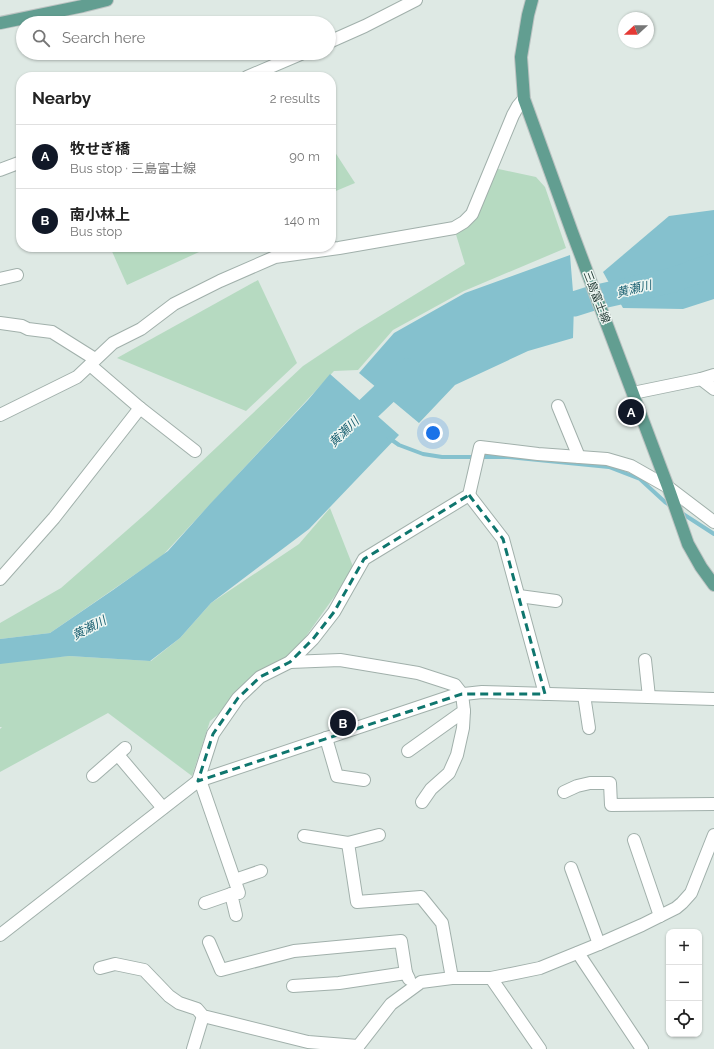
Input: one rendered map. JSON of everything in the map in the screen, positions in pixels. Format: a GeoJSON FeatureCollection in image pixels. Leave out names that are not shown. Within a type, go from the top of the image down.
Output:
{"type":"FeatureCollection","features":[{"type":"Feature","properties":{"kind":"main road"},"geometry":{"type":"LineString","coordinates":[[34,16],[106,0]]}},
{"type":"Feature","properties":{"kind":"main road","name":"三島富士線"},"geometry":{"type":"LineString","coordinates":[[532,0],[521,57],[524,99],[688,544],[714,585]]}},
{"type":"Feature","properties":{"kind":"main road"},"geometry":{"type":"LineString","coordinates":[[0,23],[16,20]]}},
{"type":"Feature","properties":{"kind":"street"},"geometry":{"type":"LineString","coordinates":[[336,39],[416,0]]}},
{"type":"Feature","properties":{"kind":"street"},"geometry":{"type":"LineString","coordinates":[[259,72],[287,60]]}},
{"type":"Feature","properties":{"kind":"street"},"geometry":{"type":"LineString","coordinates":[[336,248],[454,228],[464,222],[472,214],[513,115],[524,99]]}},
{"type":"Feature","properties":{"kind":"street"},"geometry":{"type":"LineString","coordinates":[[0,170],[16,164]]}},
{"type":"Feature","properties":{"kind":"street"},"geometry":{"type":"LineString","coordinates":[[0,414],[77,377],[113,343],[141,328],[174,304],[220,281],[275,257],[311,252]]}},
{"type":"Feature","properties":{"kind":"street"},"geometry":{"type":"LineString","coordinates":[[0,279],[17,275]]}},
{"type":"Feature","properties":{"kind":"street"},"geometry":{"type":"LineString","coordinates":[[0,323],[52,332],[92,362],[140,408],[195,451]]}},
{"type":"Feature","properties":{"kind":"street"},"geometry":{"type":"LineString","coordinates":[[633,393],[714,375]]}},
{"type":"Feature","properties":{"kind":"street"},"geometry":{"type":"LineString","coordinates":[[701,379],[714,388]]}},
{"type":"Feature","properties":{"kind":"street"},"geometry":{"type":"LineString","coordinates":[[558,406],[579,457]]}},
{"type":"Feature","properties":{"kind":"street"},"geometry":{"type":"LineString","coordinates":[[0,579],[54,518],[140,408]]}},
{"type":"Feature","properties":{"kind":"street"},"geometry":{"type":"LineString","coordinates":[[205,903],[231,894],[239,893],[199,780],[213,734],[238,698],[260,677],[290,662],[313,639],[334,612],[364,559],[469,495],[480,447],[538,454],[607,459],[631,466],[668,488],[714,522]]}},
{"type":"Feature","properties":{"kind":"street"},"geometry":{"type":"LineString","coordinates":[[469,495],[503,539],[545,694]]}},
{"type":"Feature","properties":{"kind":"street"},"geometry":{"type":"LineString","coordinates":[[519,596],[556,601]]}},
{"type":"Feature","properties":{"kind":"street"},"geometry":{"type":"LineString","coordinates":[[290,662],[340,660],[418,673],[455,685],[462,694],[464,711],[463,728],[457,756],[449,773],[430,789],[422,802]]}},
{"type":"Feature","properties":{"kind":"street"},"geometry":{"type":"LineString","coordinates":[[645,660],[649,697]]}},
{"type":"Feature","properties":{"kind":"street"},"geometry":{"type":"LineString","coordinates":[[0,935],[199,780],[455,695],[482,692],[714,699]]}},
{"type":"Feature","properties":{"kind":"street"},"geometry":{"type":"LineString","coordinates":[[584,695],[589,728]]}},
{"type":"Feature","properties":{"kind":"street"},"geometry":{"type":"LineString","coordinates":[[408,751],[464,711]]}},
{"type":"Feature","properties":{"kind":"street"},"geometry":{"type":"LineString","coordinates":[[326,738],[337,776],[364,780]]}},
{"type":"Feature","properties":{"kind":"street"},"geometry":{"type":"LineString","coordinates":[[93,776],[121,751],[163,808]]}},
{"type":"Feature","properties":{"kind":"street"},"geometry":{"type":"LineString","coordinates":[[564,792],[577,786],[590,783],[610,783],[611,805],[714,804]]}},
{"type":"Feature","properties":{"kind":"street"},"geometry":{"type":"LineString","coordinates":[[304,836],[348,843],[380,835]]}},
{"type":"Feature","properties":{"kind":"street"},"geometry":{"type":"LineString","coordinates":[[100,968],[115,964],[144,970],[174,1000],[197,1010],[203,1016],[308,1042],[357,1047],[391,1004],[421,982],[452,978],[491,978],[540,968],[599,944],[676,908],[691,893],[714,835]]}},
{"type":"Feature","properties":{"kind":"street"},"geometry":{"type":"LineString","coordinates":[[634,840],[660,916]]}},
{"type":"Feature","properties":{"kind":"street"},"geometry":{"type":"LineString","coordinates":[[348,843],[357,902],[421,898],[442,923],[452,978]]}},
{"type":"Feature","properties":{"kind":"street"},"geometry":{"type":"LineString","coordinates":[[571,868],[599,944]]}},
{"type":"Feature","properties":{"kind":"street"},"geometry":{"type":"LineString","coordinates":[[235,880],[261,871]]}},
{"type":"Feature","properties":{"kind":"street"},"geometry":{"type":"LineString","coordinates":[[231,894],[236,915]]}},
{"type":"Feature","properties":{"kind":"street"},"geometry":{"type":"LineString","coordinates":[[209,942],[221,970],[294,951],[401,941],[406,972],[413,988]]}},
{"type":"Feature","properties":{"kind":"street"},"geometry":{"type":"LineString","coordinates":[[578,953],[642,1049]]}},
{"type":"Feature","properties":{"kind":"street"},"geometry":{"type":"LineString","coordinates":[[293,986],[339,983],[406,972]]}},
{"type":"Feature","properties":{"kind":"street"},"geometry":{"type":"LineString","coordinates":[[491,978],[540,1049]]}},
{"type":"Feature","properties":{"kind":"street"},"geometry":{"type":"LineString","coordinates":[[193,1049],[203,1016]]}},
{"type":"Feature","properties":{"kind":"highlighted area"},"geometry":{"type":"Polygon","coordinates":[[[469,495],[503,539],[545,694],[462,694],[198,781],[213,734],[238,698],[260,677],[290,662],[313,639],[334,612],[364,559],[469,495]]]}},
{"type":"Feature","properties":{"kind":"green space"},"geometry":{"type":"Polygon","coordinates":[[[336,154],[355,183],[336,191],[336,154]]]}},
{"type":"Feature","properties":{"kind":"green space"},"geometry":{"type":"Polygon","coordinates":[[[494,168],[536,177],[545,187],[566,248],[464,291],[393,330],[358,370],[334,371],[163,555],[50,633],[0,639],[0,623],[61,588],[150,510],[303,366],[357,330],[465,264],[454,228],[472,214],[494,168]]]}},
{"type":"Feature","properties":{"kind":"green space"},"geometry":{"type":"Polygon","coordinates":[[[112,252],[199,252],[127,285],[112,252]]]}},
{"type":"Feature","properties":{"kind":"green space"},"geometry":{"type":"Polygon","coordinates":[[[258,280],[297,363],[246,411],[117,358],[258,280]]]}},
{"type":"Feature","properties":{"kind":"green space"},"geometry":{"type":"Polygon","coordinates":[[[330,508],[354,569],[294,653],[210,721],[192,776],[108,713],[0,772],[0,729],[2,727],[0,727],[0,661],[69,656],[151,661],[180,638],[211,603],[299,544],[330,508]]]}},
{"type":"Feature","properties":{"kind":"water"},"geometry":{"type":"Polygon","coordinates":[[[714,210],[714,299],[683,309],[623,308],[603,272],[669,216],[714,210]]]}},
{"type":"Feature","properties":{"kind":"water"},"geometry":{"type":"Polygon","coordinates":[[[570,255],[574,304],[573,338],[528,351],[455,385],[419,423],[359,373],[394,333],[465,293],[570,255]]]}},
{"type":"Feature","properties":{"kind":"water"},"geometry":{"type":"Polygon","coordinates":[[[330,374],[399,435],[309,529],[211,603],[180,638],[150,661],[69,656],[0,664],[0,639],[50,633],[168,551],[308,400],[330,374]]]}},
{"type":"Feature","properties":{"kind":"waterway","name":"黄瀬川"},"geometry":{"type":"LineString","coordinates":[[540,304],[574,304],[593,298],[673,280],[714,265]]}},
{"type":"Feature","properties":{"kind":"waterway","name":"黄瀬川"},"geometry":{"type":"LineString","coordinates":[[344,432],[408,371]]}},
{"type":"Feature","properties":{"kind":"waterway"},"geometry":{"type":"LineString","coordinates":[[389,438],[399,445],[423,454],[442,457],[508,457],[609,467],[640,479],[671,506]]}},
{"type":"Feature","properties":{"kind":"waterway"},"geometry":{"type":"LineString","coordinates":[[680,512],[714,534]]}},
{"type":"Feature","properties":{"kind":"place","name":"牧せぎ橋"},"geometry":{"type":"Point","coordinates":[631,412]}},
{"type":"Feature","properties":{"kind":"place","name":"南小林上"},"geometry":{"type":"Point","coordinates":[343,723]}}]}
